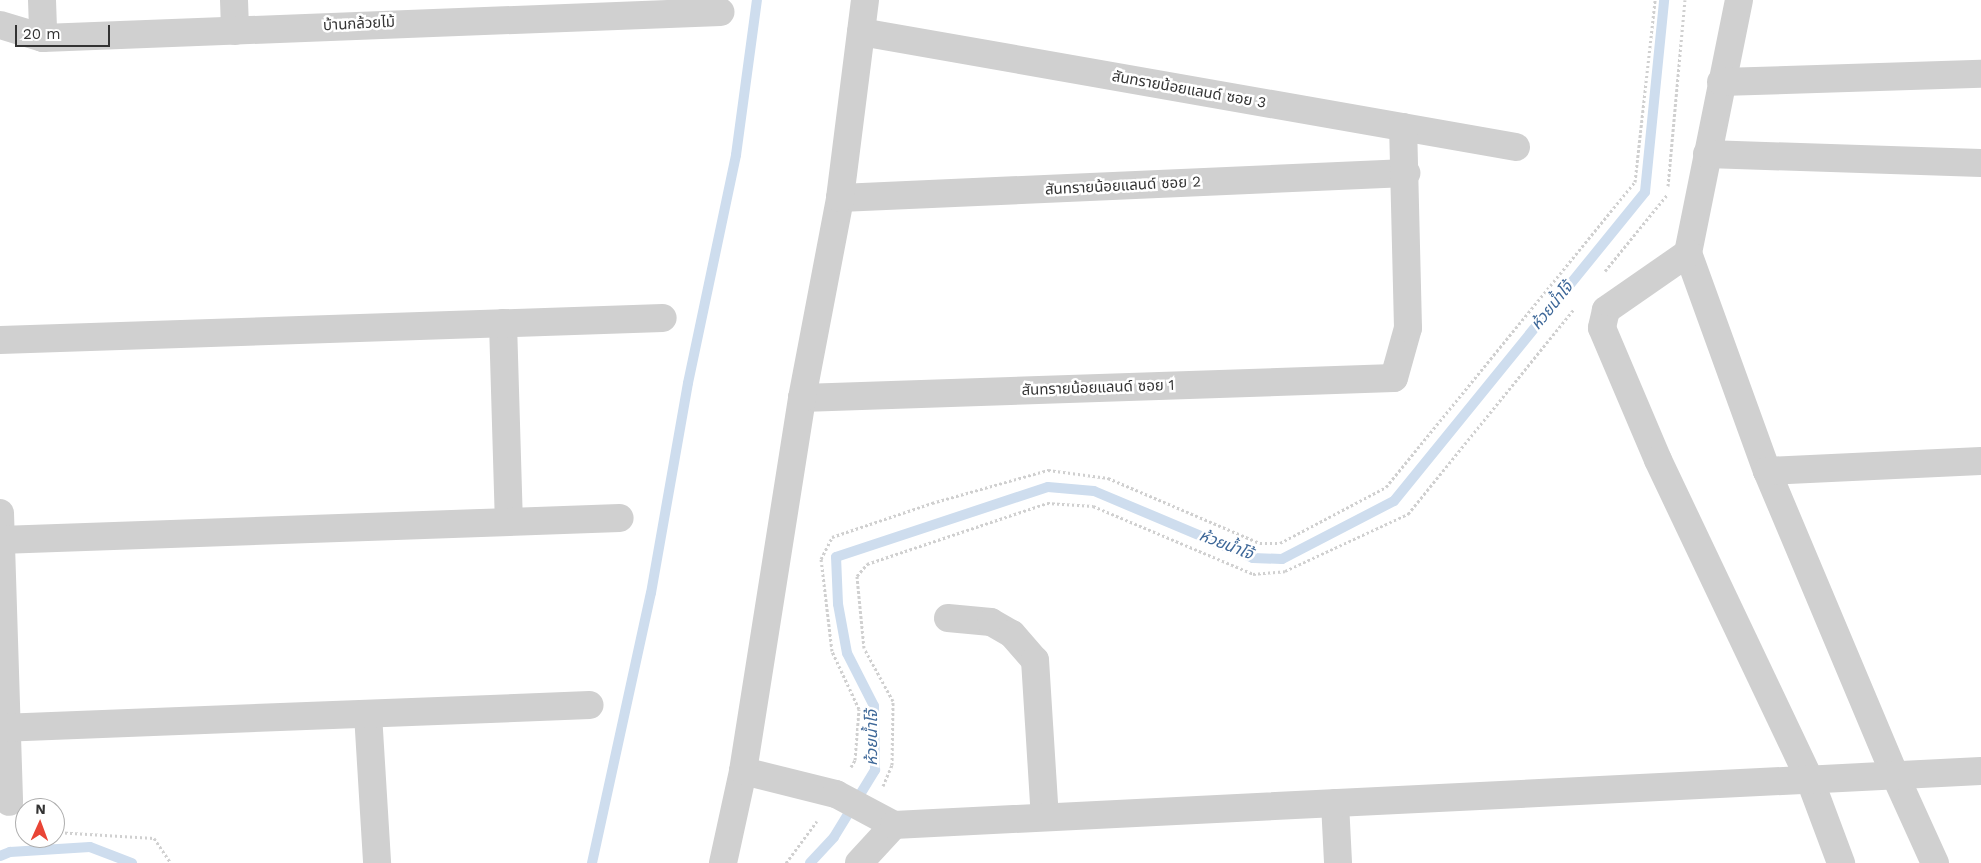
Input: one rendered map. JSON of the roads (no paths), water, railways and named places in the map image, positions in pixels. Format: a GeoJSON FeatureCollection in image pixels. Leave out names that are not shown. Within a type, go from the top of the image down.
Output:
{"type":"FeatureCollection","features":[{"type":"Feature","properties":{"kind":"street"},"geometry":{"type":"LineString","coordinates":[[42,0],[44,38]]}},
{"type":"Feature","properties":{"kind":"street"},"geometry":{"type":"LineString","coordinates":[[234,0],[235,31]]}},
{"type":"Feature","properties":{"kind":"street"},"geometry":{"type":"LineString","coordinates":[[723,863],[743,770],[802,398],[840,198],[865,0]]}},
{"type":"Feature","properties":{"kind":"street"},"geometry":{"type":"LineString","coordinates":[[1739,0],[1688,253],[1767,471],[1895,776],[1936,863]]}},
{"type":"Feature","properties":{"kind":"street","name":"บ้านกล้วยไม้"},"geometry":{"type":"LineString","coordinates":[[0,25],[44,38],[235,31],[415,11],[609,8],[720,12]]}},
{"type":"Feature","properties":{"kind":"street","name":"สันทรายน้อยแลนด์ ซอย 3"},"geometry":{"type":"LineString","coordinates":[[861,32],[1516,146]]}},
{"type":"Feature","properties":{"kind":"street"},"geometry":{"type":"LineString","coordinates":[[1721,82],[1981,74]]}},
{"type":"Feature","properties":{"kind":"street"},"geometry":{"type":"LineString","coordinates":[[1403,127],[1406,173]]}},
{"type":"Feature","properties":{"kind":"street"},"geometry":{"type":"LineString","coordinates":[[1707,154],[1981,163]]}},
{"type":"Feature","properties":{"kind":"street","name":"สันทรายน้อยแลนด์ ซอย 2"},"geometry":{"type":"LineString","coordinates":[[840,198],[1406,173]]}},
{"type":"Feature","properties":{"kind":"street","name":"สันทรายน้อยแลนด์ ซอย 1"},"geometry":{"type":"LineString","coordinates":[[802,398],[1394,378],[1408,328],[1406,173]]}},
{"type":"Feature","properties":{"kind":"street"},"geometry":{"type":"LineString","coordinates":[[1688,253],[1606,310],[1602,328],[1658,460],[1810,780],[1841,863]]}},
{"type":"Feature","properties":{"kind":"street"},"geometry":{"type":"LineString","coordinates":[[0,340],[663,318]]}},
{"type":"Feature","properties":{"kind":"street"},"geometry":{"type":"LineString","coordinates":[[503,323],[509,522]]}},
{"type":"Feature","properties":{"kind":"street"},"geometry":{"type":"LineString","coordinates":[[1767,471],[1981,461]]}},
{"type":"Feature","properties":{"kind":"street"},"geometry":{"type":"LineString","coordinates":[[9,802],[3,728],[0,531],[509,522],[620,518]]}},
{"type":"Feature","properties":{"kind":"street"},"geometry":{"type":"LineString","coordinates":[[948,618],[991,622],[1012,634],[1035,660],[1044,817]]}},
{"type":"Feature","properties":{"kind":"street"},"geometry":{"type":"LineString","coordinates":[[3,728],[590,705]]}},
{"type":"Feature","properties":{"kind":"street"},"geometry":{"type":"LineString","coordinates":[[368,714],[377,863]]}},
{"type":"Feature","properties":{"kind":"street"},"geometry":{"type":"LineString","coordinates":[[743,770],[836,794],[882,819],[1044,817],[1981,771]]}},
{"type":"Feature","properties":{"kind":"street"},"geometry":{"type":"LineString","coordinates":[[1335,803],[1338,863]]}},
{"type":"Feature","properties":{"kind":"street"},"geometry":{"type":"LineString","coordinates":[[858,863],[882,819]]}},
{"type":"Feature","properties":{"kind":"waterway"},"geometry":{"type":"LineString","coordinates":[[592,863],[651,593],[688,383],[736,155],[757,0]]}},
{"type":"Feature","properties":{"kind":"waterway","name":"ห้วยน้ำโจ้"},"geometry":{"type":"LineString","coordinates":[[810,863],[834,837],[875,770],[874,706],[847,653],[838,604],[836,557],[1048,487],[1094,491],[1253,558],[1282,559],[1394,501],[1645,192],[1664,0]]}},
{"type":"Feature","properties":{"kind":"waterway","name":"ห้วยน้ำโจ้"},"geometry":{"type":"LineString","coordinates":[[0,856],[10,852],[90,847],[132,863]]}}]}
